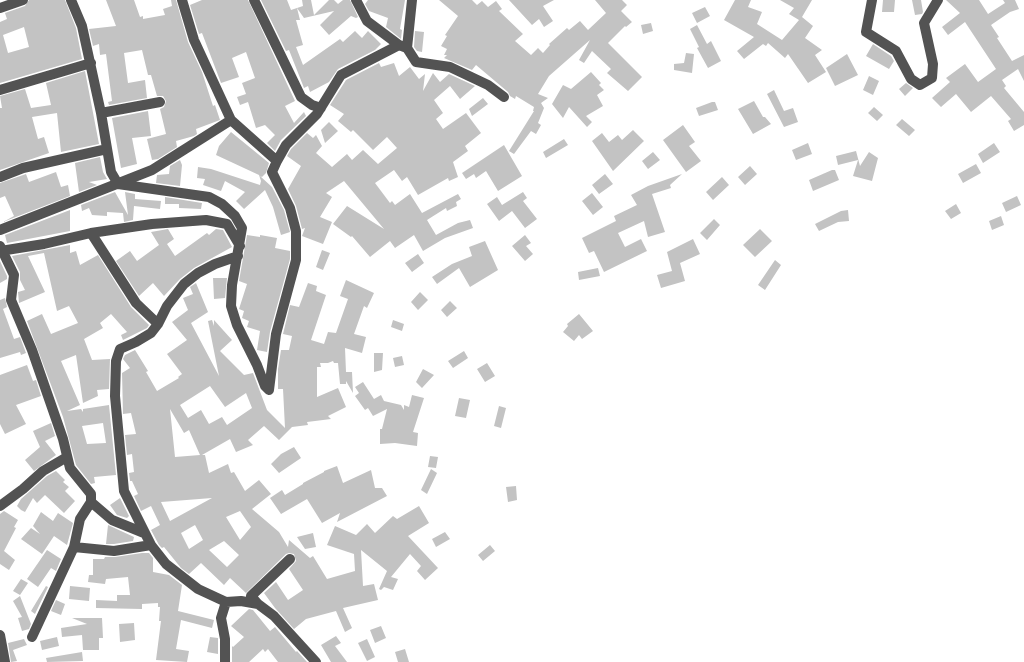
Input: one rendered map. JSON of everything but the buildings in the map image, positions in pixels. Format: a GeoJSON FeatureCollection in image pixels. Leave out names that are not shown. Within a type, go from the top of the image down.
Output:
{"type":"FeatureCollection","features":[{"type":"Feature","properties":{"kind":"street"},"geometry":{"type":"LineString","coordinates":[[0,8],[23,0]]}},
{"type":"Feature","properties":{"kind":"street"},"geometry":{"type":"LineString","coordinates":[[71,0],[82,26],[101,113],[111,172],[118,184]]}},
{"type":"Feature","properties":{"kind":"street"},"geometry":{"type":"LineString","coordinates":[[182,0],[194,40],[231,120],[276,160]]}},
{"type":"Feature","properties":{"kind":"street"},"geometry":{"type":"LineString","coordinates":[[254,0],[302,97],[312,105],[321,108]]}},
{"type":"Feature","properties":{"kind":"street"},"geometry":{"type":"LineString","coordinates":[[356,0],[367,20],[403,47],[416,62],[450,67],[488,85],[504,97]]}},
{"type":"Feature","properties":{"kind":"street"},"geometry":{"type":"LineString","coordinates":[[403,47],[412,0]]}},
{"type":"Feature","properties":{"kind":"street"},"geometry":{"type":"LineString","coordinates":[[872,0],[866,32],[896,51],[910,79],[920,85],[932,78],[933,64],[924,23],[938,0]]}},
{"type":"Feature","properties":{"kind":"street"},"geometry":{"type":"LineString","coordinates":[[118,184],[209,197],[222,204],[235,216],[242,228],[232,286],[231,306],[237,325],[257,365],[264,386],[269,390],[276,334],[296,260],[296,232],[290,208],[272,172],[276,160],[286,145],[317,114],[341,76],[403,47]]}},
{"type":"Feature","properties":{"kind":"street"},"geometry":{"type":"LineString","coordinates":[[0,90],[91,63]]}},
{"type":"Feature","properties":{"kind":"street"},"geometry":{"type":"LineString","coordinates":[[101,113],[160,102]]}},
{"type":"Feature","properties":{"kind":"street"},"geometry":{"type":"LineString","coordinates":[[0,230],[152,170],[231,120]]}},
{"type":"Feature","properties":{"kind":"street"},"geometry":{"type":"LineString","coordinates":[[0,177],[23,168],[107,148]]}},
{"type":"Feature","properties":{"kind":"street"},"geometry":{"type":"LineString","coordinates":[[32,637],[74,547],[80,519],[91,502],[91,494],[70,468],[63,439],[32,350],[10,300],[14,274],[1,249],[44,244],[91,233],[152,224],[206,220],[226,224],[240,246]]}},
{"type":"Feature","properties":{"kind":"street"},"geometry":{"type":"LineString","coordinates":[[91,233],[136,303],[158,324]]}},
{"type":"Feature","properties":{"kind":"street"},"geometry":{"type":"LineString","coordinates":[[238,256],[215,264],[198,273],[184,284],[167,306],[158,324],[151,333],[120,349],[116,361],[115,396],[124,491],[151,545],[166,564],[198,588],[226,602],[241,601],[258,604]]}},
{"type":"Feature","properties":{"kind":"street"},"geometry":{"type":"LineString","coordinates":[[0,506],[24,489],[43,471],[67,457]]}},
{"type":"Feature","properties":{"kind":"street"},"geometry":{"type":"LineString","coordinates":[[91,502],[112,520],[144,532]]}},
{"type":"Feature","properties":{"kind":"street"},"geometry":{"type":"LineString","coordinates":[[74,547],[114,551],[151,545]]}},
{"type":"Feature","properties":{"kind":"street"},"geometry":{"type":"LineString","coordinates":[[290,559],[251,596],[258,604],[274,616],[316,662]]}},
{"type":"Feature","properties":{"kind":"street"},"geometry":{"type":"LineString","coordinates":[[225,662],[225,639],[221,618],[226,602]]}},
{"type":"Feature","properties":{"kind":"street"},"geometry":{"type":"LineString","coordinates":[[0,635],[5,662]]}}]}
